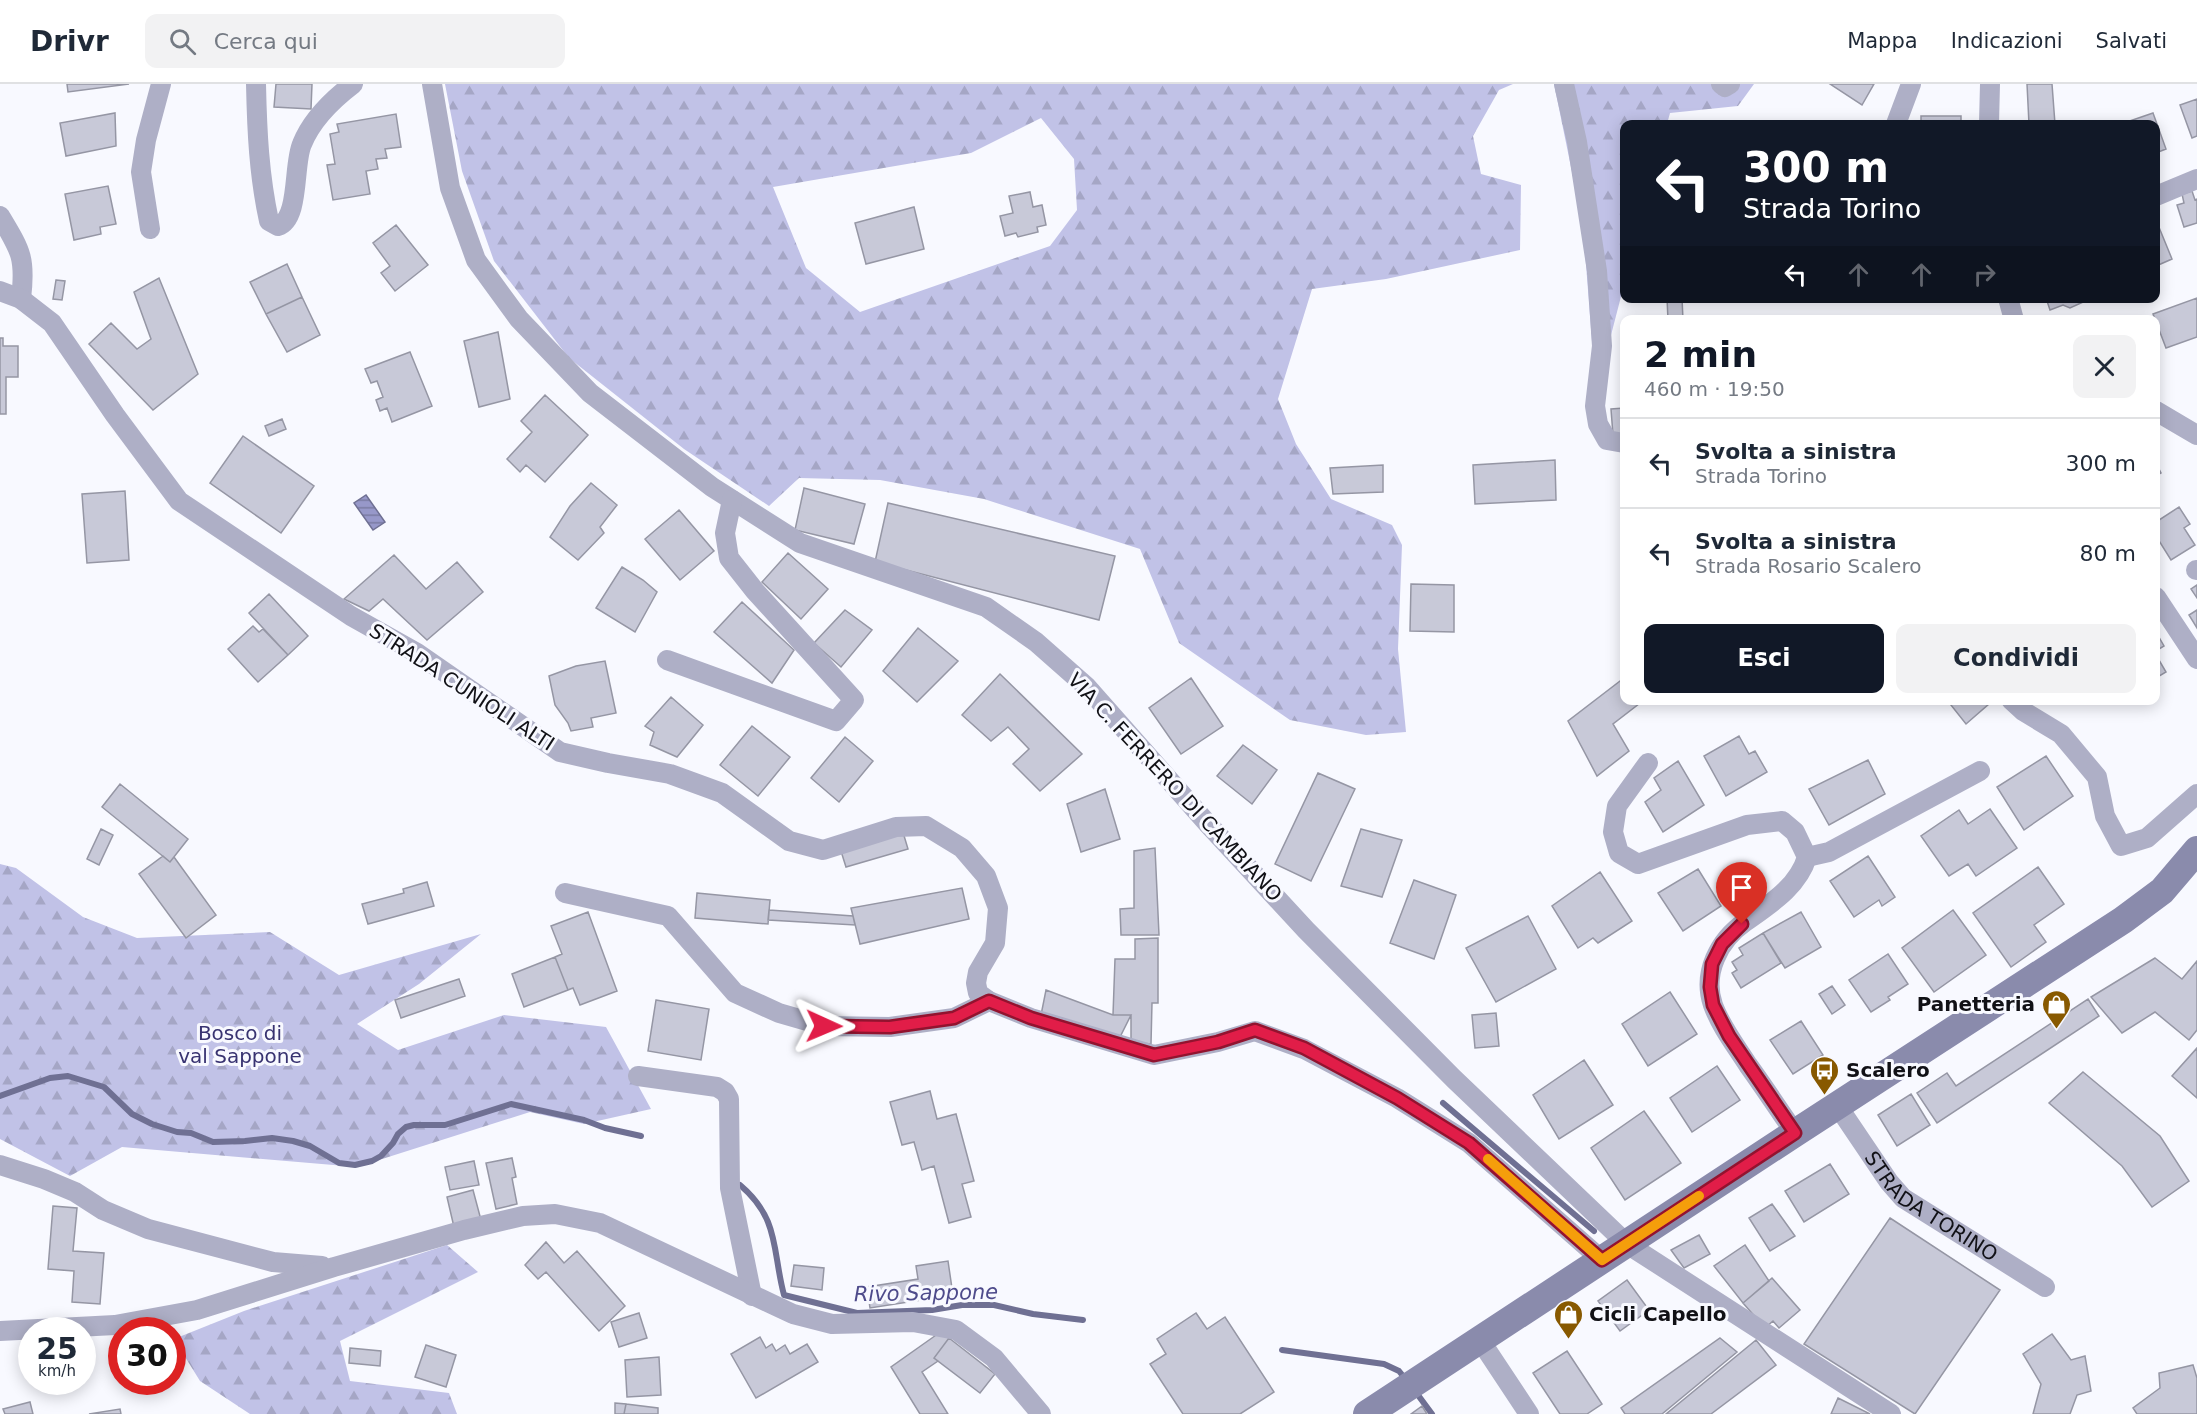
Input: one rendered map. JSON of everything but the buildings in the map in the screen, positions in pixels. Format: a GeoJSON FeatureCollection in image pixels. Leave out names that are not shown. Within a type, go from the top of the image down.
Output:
{"type":"FeatureCollection","features":[{"type":"Feature","properties":{"kind":"main road"},"geometry":{"type":"LineString","coordinates":[[1367,1414],[2145,905],[2162,891],[2197,850]]}},
{"type":"Feature","properties":{"kind":"street"},"geometry":{"type":"LineString","coordinates":[[150,229],[141,172],[146,140],[161,84]]}},
{"type":"Feature","properties":{"kind":"street"},"geometry":{"type":"LineString","coordinates":[[256,84],[257,147],[264,197],[269,221],[278,226],[284,224],[291,213],[300,147],[307,132],[335,98],[353,84]]}},
{"type":"Feature","properties":{"kind":"street","name":"VIA C. FERRERO DI CAMBIANO"},"geometry":{"type":"LineString","coordinates":[[432,84],[450,188],[476,260],[519,319],[590,393],[712,487],[800,543],[986,607],[1036,642],[1087,687],[1207,823],[1314,938],[1454,1079],[1627,1244]]}},
{"type":"Feature","properties":{"kind":"street"},"geometry":{"type":"LineString","coordinates":[[1564,84],[1577,142],[1597,271],[1602,346],[1595,406],[1598,424],[1607,440],[1620,442]]}},
{"type":"Feature","properties":{"kind":"street"},"geometry":{"type":"LineString","coordinates":[[1721,84],[1725,87],[1730,84]]}},
{"type":"Feature","properties":{"kind":"street"},"geometry":{"type":"LineString","coordinates":[[1898,120],[1911,84]]}},
{"type":"Feature","properties":{"kind":"street"},"geometry":{"type":"LineString","coordinates":[[1989,120],[1990,84]]}},
{"type":"Feature","properties":{"kind":"street"},"geometry":{"type":"LineString","coordinates":[[2160,194],[2197,178]]}},
{"type":"Feature","properties":{"kind":"street"},"geometry":{"type":"LineString","coordinates":[[0,216],[21,254],[24,273],[21,299]]}},
{"type":"Feature","properties":{"kind":"street","name":"STRADA CUNIOLI ALTI"},"geometry":{"type":"LineString","coordinates":[[0,291],[21,299],[52,322],[179,501],[351,616],[417,653],[560,752],[670,774],[722,793],[789,841],[823,850],[896,827],[926,826],[962,848],[986,876],[998,908],[995,943],[978,972],[976,983],[978,993],[989,1001]]}},
{"type":"Feature","properties":{"kind":"street"},"geometry":{"type":"LineString","coordinates":[[2160,413],[2197,435]]}},
{"type":"Feature","properties":{"kind":"street"},"geometry":{"type":"LineString","coordinates":[[667,660],[836,721],[854,700],[755,591],[729,558],[725,533],[732,500]]}},
{"type":"Feature","properties":{"kind":"street"},"geometry":{"type":"LineString","coordinates":[[2160,603],[2197,659]]}},
{"type":"Feature","properties":{"kind":"street"},"geometry":{"type":"LineString","coordinates":[[2016,705],[2061,734],[2097,777],[2105,816],[2121,846],[2147,838],[2197,794]]}},
{"type":"Feature","properties":{"kind":"street"},"geometry":{"type":"LineString","coordinates":[[1648,763],[1617,806],[1613,832],[1619,853],[1638,864],[1747,825],[1782,821],[1795,832],[1807,857],[1803,870],[1778,900],[1742,924],[1722,944],[1712,964],[1710,987],[1713,1005],[1729,1036],[1795,1133]]}},
{"type":"Feature","properties":{"kind":"street"},"geometry":{"type":"LineString","coordinates":[[1807,857],[1829,852],[1980,771]]}},
{"type":"Feature","properties":{"kind":"street"},"geometry":{"type":"LineString","coordinates":[[565,893],[668,916],[735,993],[779,1013],[824,1026],[890,1027],[954,1018],[989,1001],[1031,1018],[1154,1055],[1218,1042],[1255,1030],[1304,1048],[1397,1098],[1469,1143],[1602,1260]]}},
{"type":"Feature","properties":{"kind":"street"},"geometry":{"type":"LineString","coordinates":[[638,1076],[717,1087],[725,1092],[729,1099],[730,1188],[752,1296]]}},
{"type":"Feature","properties":{"kind":"street","name":"STRADA TORINO"},"geometry":{"type":"LineString","coordinates":[[1837,1106],[1888,1182],[1903,1198],[2045,1287]]}},
{"type":"Feature","properties":{"kind":"street"},"geometry":{"type":"LineString","coordinates":[[0,1165],[75,1192],[103,1210],[148,1229],[273,1262],[334,1267]]}},
{"type":"Feature","properties":{"kind":"street"},"geometry":{"type":"LineString","coordinates":[[0,1331],[115,1325],[197,1310],[334,1267],[523,1216],[555,1214],[600,1223],[793,1314],[832,1324],[913,1322],[956,1330],[994,1358],[1041,1414]]}},
{"type":"Feature","properties":{"kind":"street"},"geometry":{"type":"LineString","coordinates":[[1627,1244],[1891,1414]]}},
{"type":"Feature","properties":{"kind":"street"},"geometry":{"type":"LineString","coordinates":[[1480,1340],[1529,1414]]}},
{"type":"Feature","properties":{"kind":"green space"},"geometry":{"type":"Polygon","coordinates":[[[445,84],[1513,84],[1499,90],[1473,136],[1481,174],[1521,185],[1520,250],[1386,279],[1312,289],[1278,399],[1296,444],[1331,499],[1392,525],[1402,545],[1398,649],[1406,732],[1366,735],[1290,720],[1179,643],[1140,549],[984,499],[880,480],[799,478],[769,506],[684,449],[569,358],[494,261],[462,171],[445,84]],[[1041,118],[971,153],[773,187],[806,268],[860,312],[1050,246],[1077,210],[1074,159],[1041,118]]]}},
{"type":"Feature","properties":{"kind":"green space"},"geometry":{"type":"Polygon","coordinates":[[[1554,84],[1754,84],[1738,106],[1670,113],[1668,120],[1620,120],[1620,300],[1596,393],[1583,226],[1554,84]]]}},
{"type":"Feature","properties":{"kind":"green space","name":"Bosco di val Sappone"},"geometry":{"type":"Polygon","coordinates":[[[0,864],[16,868],[83,917],[137,938],[270,932],[339,975],[481,934],[419,984],[357,1024],[398,1050],[504,1015],[606,1027],[651,1109],[584,1124],[530,1112],[357,1167],[122,1147],[70,1176],[0,1139],[0,864]]]}},
{"type":"Feature","properties":{"kind":"green space"},"geometry":{"type":"Polygon","coordinates":[[[447,1245],[478,1272],[340,1341],[350,1381],[449,1393],[457,1414],[250,1414],[200,1381],[186,1358],[186,1334],[244,1311],[447,1245]]]}},
{"type":"Feature","properties":{"kind":"shaded area"},"geometry":{"type":"Polygon","coordinates":[[[366,495],[385,522],[373,530],[354,503],[366,495]]]}},
{"type":"Feature","properties":{"kind":"waterway","name":"Rivo Sappone"},"geometry":{"type":"LineString","coordinates":[[0,1096],[50,1078],[68,1076],[104,1087],[132,1114],[152,1124],[177,1132],[191,1133],[213,1142],[272,1138],[293,1141],[310,1146],[339,1163],[355,1165],[381,1156],[406,1127],[445,1125],[511,1104],[584,1120],[605,1128],[641,1136]]}},
{"type":"Feature","properties":{"kind":"waterway"},"geometry":{"type":"LineString","coordinates":[[1443,1103],[1594,1231]]}},
{"type":"Feature","properties":{"kind":"waterway","name":"Rivo Sappone"},"geometry":{"type":"LineString","coordinates":[[740,1185],[762,1210],[768,1223],[784,1295],[857,1313],[932,1310],[962,1305],[994,1305],[1033,1314],[1083,1320]]}},
{"type":"Feature","properties":{"kind":"waterway","name":"Rivo Sappone"},"geometry":{"type":"LineString","coordinates":[[1282,1350],[1384,1364],[1399,1371],[1407,1381]]}},
{"type":"Feature","properties":{"kind":"waterway","name":"Rivo Sappone"},"geometry":{"type":"LineString","coordinates":[[1415,1391],[1432,1414]]}},
{"type":"Feature","properties":{"kind":"slow traffic"},"geometry":{"type":"LineString","coordinates":[[1488,1159],[1588,1245],[1602,1260],[1699,1196]]}},
{"type":"Feature","properties":{"kind":"place","name":"Panetteria"},"geometry":{"type":"Point","coordinates":[2056,1030]}},
{"type":"Feature","properties":{"kind":"place","name":"Scalero"},"geometry":{"type":"Point","coordinates":[1825,1096]}},
{"type":"Feature","properties":{"kind":"place","name":"Cicli Capello"},"geometry":{"type":"Point","coordinates":[1568,1340]}},
{"type":"Feature","properties":{"kind":"route"},"geometry":{"type":"LineString","coordinates":[[824,1026],[890,1027],[954,1018],[989,1001],[1031,1018],[1154,1055],[1218,1042],[1255,1030],[1304,1048],[1397,1098],[1469,1143],[1588,1245],[1602,1260],[1795,1133],[1729,1036],[1713,1005],[1710,987],[1712,964],[1722,944],[1742,924]]}}]}
